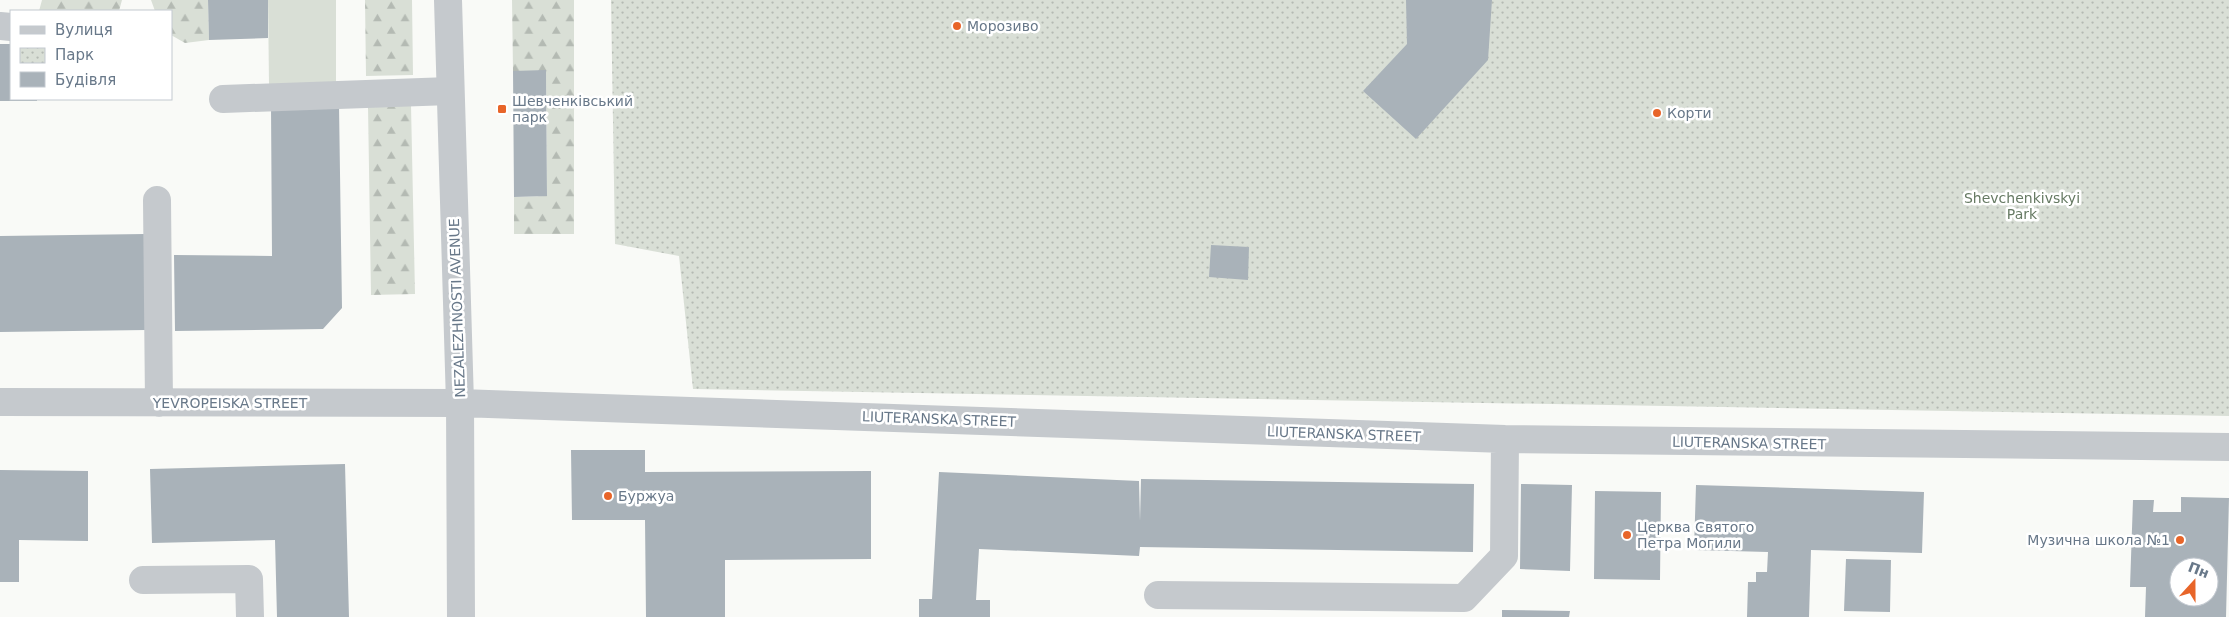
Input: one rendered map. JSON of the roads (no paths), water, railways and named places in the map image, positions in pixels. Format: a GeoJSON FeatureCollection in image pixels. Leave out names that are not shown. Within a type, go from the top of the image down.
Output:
{"type":"FeatureCollection","features":[{"type":"Feature","properties":{"kind":"street","name":"NEZALEZHNOSTI AVENUE"},"geometry":{"type":"LineString","coordinates":[[448,0],[460,403],[462,617]]}},
{"type":"Feature","properties":{"kind":"street"},"geometry":{"type":"LineString","coordinates":[[223,99],[450,91]]}},
{"type":"Feature","properties":{"kind":"street"},"geometry":{"type":"LineString","coordinates":[[158,200],[160,402]]}},
{"type":"Feature","properties":{"kind":"street","name":"YEVROPEISKA STREET"},"geometry":{"type":"LineString","coordinates":[[0,402],[460,403]]}},
{"type":"Feature","properties":{"kind":"street","name":"LIUTERANSKA STREET"},"geometry":{"type":"LineString","coordinates":[[460,403],[1506,439],[2229,447]]}},
{"type":"Feature","properties":{"kind":"street"},"geometry":{"type":"LineString","coordinates":[[1158,595],[1464,598],[1504,556],[1506,439]]}},
{"type":"Feature","properties":{"kind":"street"},"geometry":{"type":"LineString","coordinates":[[143,580],[249,579],[250,617]]}},
{"type":"Feature","properties":{"kind":"place","name":"Морозиво"},"geometry":{"type":"Point","coordinates":[957,26]}},
{"type":"Feature","properties":{"kind":"place","name":"Шевченківський парк"},"geometry":{"type":"Point","coordinates":[502,109]}},
{"type":"Feature","properties":{"kind":"place","name":"Корти"},"geometry":{"type":"Point","coordinates":[1657,113]}},
{"type":"Feature","properties":{"kind":"place","name":"Буржуа"},"geometry":{"type":"Point","coordinates":[608,496]}},
{"type":"Feature","properties":{"kind":"place","name":"Церква Святого Петра Могили"},"geometry":{"type":"Point","coordinates":[1627,535]}},
{"type":"Feature","properties":{"kind":"place","name":"Музична школа №1"},"geometry":{"type":"Point","coordinates":[2180,540]}},
{"type":"Feature","properties":{"kind":"park label","name":"Shevchenkivskyi Park"},"geometry":{"type":"Point","coordinates":[2022,206]}}]}
